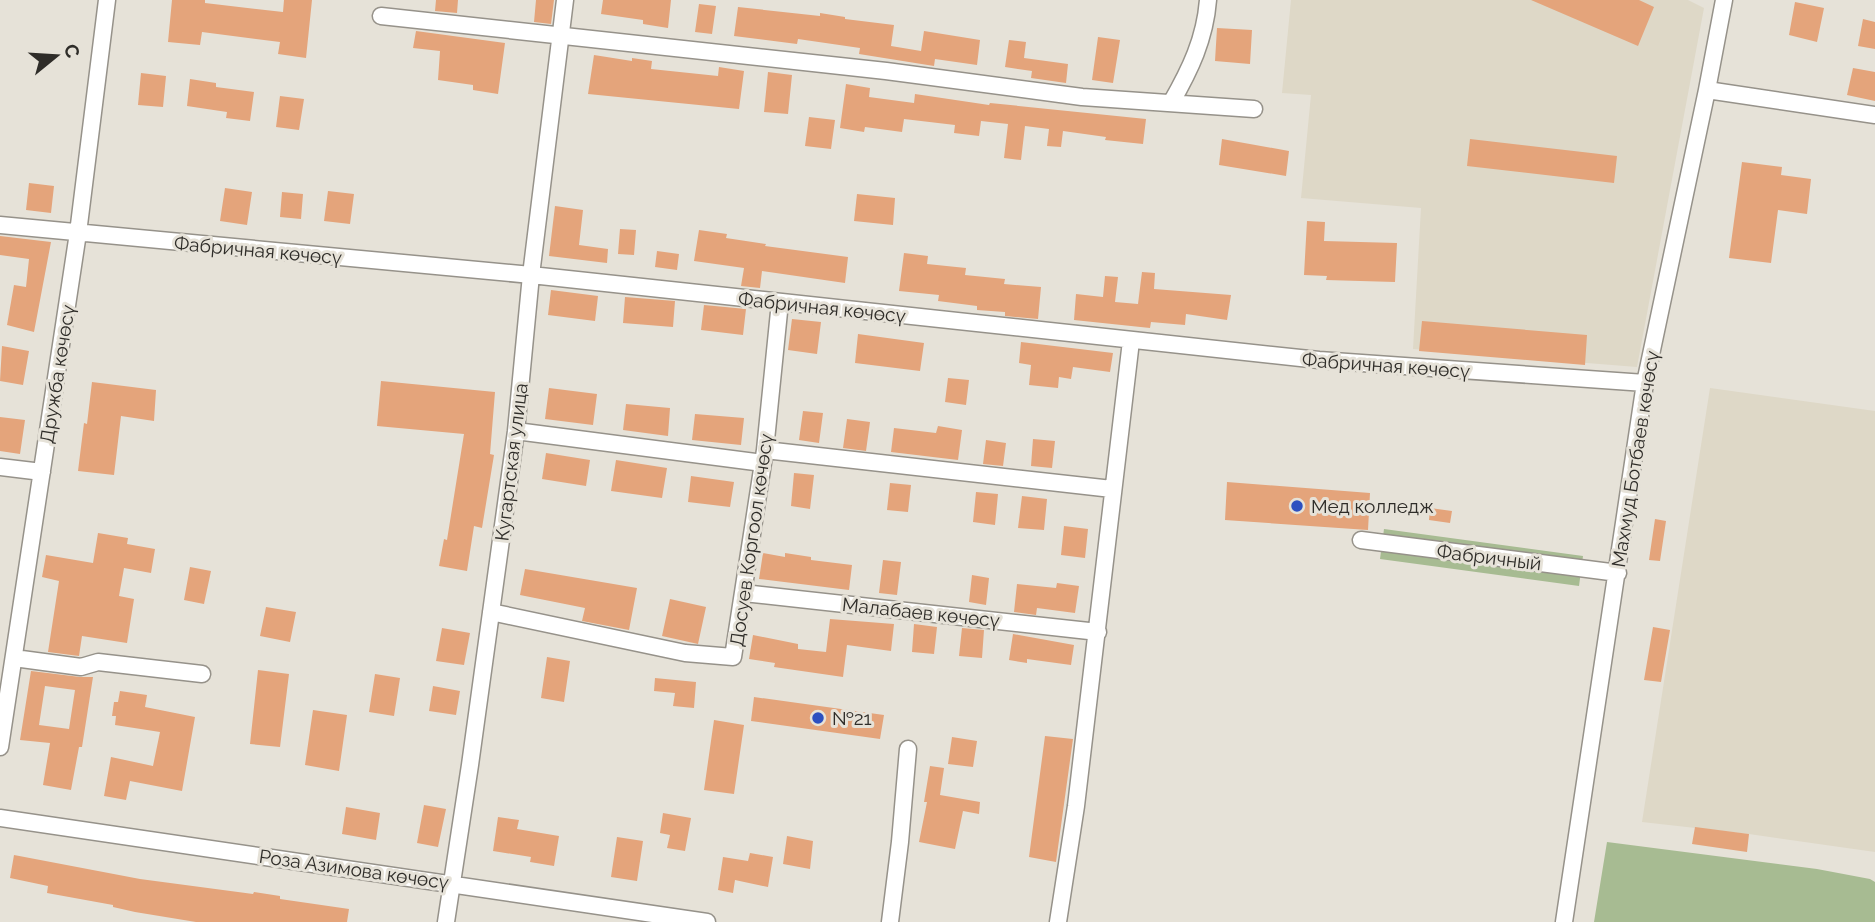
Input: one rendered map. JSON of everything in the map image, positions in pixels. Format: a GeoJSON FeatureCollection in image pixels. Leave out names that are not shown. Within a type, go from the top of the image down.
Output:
{"type":"FeatureCollection","features":[{"type":"Feature","properties":{"kind":"street","name":"Дружба көчөсү"},"geometry":{"type":"LineString","coordinates":[[0,747],[78,233],[107,0]]}},
{"type":"Feature","properties":{"kind":"street","name":"Кугартская улица"},"geometry":{"type":"LineString","coordinates":[[446,922],[516,431],[531,275],[565,0]]}},
{"type":"Feature","properties":{"kind":"street"},"geometry":{"type":"LineString","coordinates":[[1171,103],[1191,69],[1206,25],[1208,0]]}},
{"type":"Feature","properties":{"kind":"street","name":"Махмуд Ботбаев көчөсү"},"geometry":{"type":"LineString","coordinates":[[1564,922],[1645,383],[1724,0]]}},
{"type":"Feature","properties":{"kind":"street"},"geometry":{"type":"LineString","coordinates":[[380,16],[886,71],[1082,97],[1254,109]]}},
{"type":"Feature","properties":{"kind":"street"},"geometry":{"type":"LineString","coordinates":[[1707,90],[1875,115]]}},
{"type":"Feature","properties":{"kind":"street","name":"Фабричная көчөсү"},"geometry":{"type":"LineString","coordinates":[[0,225],[531,275],[1319,360],[1645,383]]}},
{"type":"Feature","properties":{"kind":"street","name":"Досуев Коргоол көчөсү"},"geometry":{"type":"LineString","coordinates":[[491,611],[685,653],[733,657],[764,456],[780,302]]}},
{"type":"Feature","properties":{"kind":"street"},"geometry":{"type":"LineString","coordinates":[[1058,922],[1098,632],[1112,489],[1131,341]]}},
{"type":"Feature","properties":{"kind":"street"},"geometry":{"type":"LineString","coordinates":[[516,431],[1112,489]]}},
{"type":"Feature","properties":{"kind":"street"},"geometry":{"type":"LineString","coordinates":[[0,467],[42,472]]}},
{"type":"Feature","properties":{"kind":"street","name":"Фабричный"},"geometry":{"type":"LineString","coordinates":[[1361,540],[1618,573]]}},
{"type":"Feature","properties":{"kind":"street","name":"Малабаев көчөсү"},"geometry":{"type":"LineString","coordinates":[[744,593],[1098,632]]}},
{"type":"Feature","properties":{"kind":"street"},"geometry":{"type":"LineString","coordinates":[[14,657],[81,667],[98,663],[202,674]]}},
{"type":"Feature","properties":{"kind":"street"},"geometry":{"type":"LineString","coordinates":[[890,922],[908,749]]}},
{"type":"Feature","properties":{"kind":"street","name":"Роза Азимова көчөсү"},"geometry":{"type":"LineString","coordinates":[[0,818],[700,921]]}},
{"type":"Feature","properties":{"kind":"shaded area"},"geometry":{"type":"Polygon","coordinates":[[[1291,0],[1688,0],[1704,8],[1637,367],[1413,349],[1421,208],[1301,198],[1311,95],[1282,93],[1291,0]]]}},
{"type":"Feature","properties":{"kind":"shaded area"},"geometry":{"type":"Polygon","coordinates":[[[1710,388],[1875,411],[1875,852],[1642,822],[1710,388]]]}},
{"type":"Feature","properties":{"kind":"green space"},"geometry":{"type":"Polygon","coordinates":[[[1384,529],[1583,556],[1579,586],[1380,559],[1384,529]]]}},
{"type":"Feature","properties":{"kind":"green space"},"geometry":{"type":"Polygon","coordinates":[[[1607,842],[1817,869],[1870,879],[1875,882],[1875,922],[1594,922],[1607,842]]]}},
{"type":"Feature","properties":{"kind":"building"},"geometry":{"type":"Polygon","coordinates":[[[172,0],[205,0],[205,3],[283,12],[284,0],[312,0],[306,58],[278,54],[280,42],[202,32],[200,45],[168,42],[172,0]]]}},
{"type":"Feature","properties":{"kind":"building"},"geometry":{"type":"Polygon","coordinates":[[[436,0],[458,0],[457,13],[435,11],[436,0]]]}},
{"type":"Feature","properties":{"kind":"building"},"geometry":{"type":"Polygon","coordinates":[[[536,0],[554,0],[551,24],[534,22],[536,0]]]}},
{"type":"Feature","properties":{"kind":"building"},"geometry":{"type":"Polygon","coordinates":[[[603,0],[671,0],[668,28],[643,24],[643,20],[601,14],[603,0]]]}},
{"type":"Feature","properties":{"kind":"building"},"geometry":{"type":"Polygon","coordinates":[[[1531,0],[1639,0],[1654,7],[1638,46],[1531,0]]]}},
{"type":"Feature","properties":{"kind":"building"},"geometry":{"type":"Polygon","coordinates":[[[1795,2],[1824,8],[1817,42],[1789,35],[1795,2]]]}},
{"type":"Feature","properties":{"kind":"building"},"geometry":{"type":"Polygon","coordinates":[[[699,4],[716,6],[712,34],[695,32],[699,4]]]}},
{"type":"Feature","properties":{"kind":"building"},"geometry":{"type":"Polygon","coordinates":[[[738,7],[820,16],[820,13],[894,25],[891,46],[921,51],[924,31],[980,40],[977,65],[935,59],[934,66],[859,54],[860,48],[798,39],[797,44],[734,36],[738,7]]]}},
{"type":"Feature","properties":{"kind":"building"},"geometry":{"type":"Polygon","coordinates":[[[1863,19],[1875,22],[1875,49],[1858,46],[1863,19]]]}},
{"type":"Feature","properties":{"kind":"building"},"geometry":{"type":"Polygon","coordinates":[[[1217,28],[1252,30],[1250,64],[1215,61],[1217,28]]]}},
{"type":"Feature","properties":{"kind":"building"},"geometry":{"type":"Polygon","coordinates":[[[416,31],[505,43],[498,94],[473,90],[473,85],[438,80],[440,51],[413,48],[416,31]]]}},
{"type":"Feature","properties":{"kind":"building"},"geometry":{"type":"Polygon","coordinates":[[[1098,37],[1120,40],[1113,83],[1092,80],[1098,37]]]}},
{"type":"Feature","properties":{"kind":"building"},"geometry":{"type":"Polygon","coordinates":[[[1009,40],[1026,42],[1024,58],[1068,64],[1066,83],[1031,78],[1032,71],[1005,67],[1009,40]]]}},
{"type":"Feature","properties":{"kind":"building"},"geometry":{"type":"Polygon","coordinates":[[[594,55],[652,61],[651,69],[718,76],[719,67],[744,71],[739,109],[588,94],[594,55]]]}},
{"type":"Feature","properties":{"kind":"building"},"geometry":{"type":"Polygon","coordinates":[[[1853,68],[1875,72],[1875,101],[1847,95],[1853,68]]]}},
{"type":"Feature","properties":{"kind":"building"},"geometry":{"type":"Polygon","coordinates":[[[768,72],[792,75],[788,114],[764,112],[768,72]]]}},
{"type":"Feature","properties":{"kind":"building"},"geometry":{"type":"Polygon","coordinates":[[[141,73],[166,76],[163,107],[138,105],[141,73]]]}},
{"type":"Feature","properties":{"kind":"building"},"geometry":{"type":"Polygon","coordinates":[[[190,79],[216,83],[216,87],[254,92],[250,121],[226,118],[227,112],[187,106],[190,79]]]}},
{"type":"Feature","properties":{"kind":"building"},"geometry":{"type":"Polygon","coordinates":[[[846,84],[870,88],[869,97],[914,103],[915,94],[989,105],[1146,119],[1143,144],[1105,140],[1106,137],[1063,131],[1061,147],[1047,146],[1049,129],[1025,126],[1021,160],[1004,158],[1008,124],[981,121],[979,136],[954,133],[955,125],[904,119],[902,132],[865,127],[864,132],[840,128],[846,84]]]}},
{"type":"Feature","properties":{"kind":"building"},"geometry":{"type":"Polygon","coordinates":[[[280,96],[304,99],[299,130],[276,127],[280,96]]]}},
{"type":"Feature","properties":{"kind":"building"},"geometry":{"type":"Polygon","coordinates":[[[809,117],[835,120],[831,149],[805,146],[809,117]]]}},
{"type":"Feature","properties":{"kind":"building"},"geometry":{"type":"Polygon","coordinates":[[[1222,139],[1289,151],[1286,176],[1219,165],[1222,139]]]}},
{"type":"Feature","properties":{"kind":"building"},"geometry":{"type":"Polygon","coordinates":[[[1470,139],[1617,156],[1614,183],[1467,166],[1470,139]]]}},
{"type":"Feature","properties":{"kind":"building"},"geometry":{"type":"Polygon","coordinates":[[[1742,162],[1782,167],[1781,175],[1811,179],[1807,214],[1778,210],[1771,263],[1729,258],[1742,162]]]}},
{"type":"Feature","properties":{"kind":"building"},"geometry":{"type":"Polygon","coordinates":[[[29,183],[54,186],[51,213],[26,210],[29,183]]]}},
{"type":"Feature","properties":{"kind":"building"},"geometry":{"type":"Polygon","coordinates":[[[225,188],[252,192],[247,225],[220,221],[225,188]]]}},
{"type":"Feature","properties":{"kind":"building"},"geometry":{"type":"Polygon","coordinates":[[[328,191],[354,194],[350,224],[324,221],[328,191]]]}},
{"type":"Feature","properties":{"kind":"building"},"geometry":{"type":"Polygon","coordinates":[[[282,192],[303,194],[301,219],[280,217],[282,192]]]}},
{"type":"Feature","properties":{"kind":"building"},"geometry":{"type":"Polygon","coordinates":[[[857,194],[895,198],[893,225],[854,221],[857,194]]]}},
{"type":"Feature","properties":{"kind":"building"},"geometry":{"type":"Polygon","coordinates":[[[555,206],[583,210],[579,245],[608,249],[607,263],[549,256],[555,206]]]}},
{"type":"Feature","properties":{"kind":"building"},"geometry":{"type":"Polygon","coordinates":[[[1307,221],[1325,222],[1324,241],[1397,243],[1395,282],[1326,280],[1327,276],[1304,275],[1307,221]]]}},
{"type":"Feature","properties":{"kind":"building"},"geometry":{"type":"Polygon","coordinates":[[[620,229],[636,230],[634,255],[618,254],[620,229]]]}},
{"type":"Feature","properties":{"kind":"building"},"geometry":{"type":"Polygon","coordinates":[[[699,230],[727,234],[726,238],[766,244],[765,246],[848,257],[845,283],[762,271],[760,288],[741,286],[744,268],[694,261],[699,230]]]}},
{"type":"Feature","properties":{"kind":"building"},"geometry":{"type":"Polygon","coordinates":[[[0,236],[51,242],[34,332],[7,325],[14,285],[26,287],[29,259],[0,255],[0,236]]]}},
{"type":"Feature","properties":{"kind":"building"},"geometry":{"type":"Polygon","coordinates":[[[657,251],[679,254],[677,270],[655,267],[657,251]]]}},
{"type":"Feature","properties":{"kind":"building"},"geometry":{"type":"Polygon","coordinates":[[[904,253],[928,256],[927,264],[966,268],[965,275],[1005,279],[1004,284],[1041,287],[1038,319],[1005,316],[1005,312],[977,310],[977,306],[938,301],[939,295],[899,291],[904,253]]]}},
{"type":"Feature","properties":{"kind":"building"},"geometry":{"type":"Polygon","coordinates":[[[1142,272],[1155,273],[1154,289],[1231,295],[1227,320],[1186,314],[1185,325],[1151,322],[1150,328],[1074,320],[1076,294],[1103,297],[1105,276],[1118,277],[1115,302],[1138,304],[1142,272]]]}},
{"type":"Feature","properties":{"kind":"building"},"geometry":{"type":"Polygon","coordinates":[[[551,290],[598,296],[595,321],[548,315],[551,290]]]}},
{"type":"Feature","properties":{"kind":"building"},"geometry":{"type":"Polygon","coordinates":[[[625,297],[675,301],[673,327],[623,323],[625,297]]]}},
{"type":"Feature","properties":{"kind":"building"},"geometry":{"type":"Polygon","coordinates":[[[704,305],[746,309],[743,335],[701,330],[704,305]]]}},
{"type":"Feature","properties":{"kind":"building"},"geometry":{"type":"Polygon","coordinates":[[[792,319],[821,322],[817,354],[788,350],[792,319]]]}},
{"type":"Feature","properties":{"kind":"building"},"geometry":{"type":"Polygon","coordinates":[[[1422,321],[1587,335],[1585,365],[1419,351],[1422,321]]]}},
{"type":"Feature","properties":{"kind":"building"},"geometry":{"type":"Polygon","coordinates":[[[858,334],[924,343],[920,371],[855,363],[858,334]]]}},
{"type":"Feature","properties":{"kind":"building"},"geometry":{"type":"Polygon","coordinates":[[[1021,342],[1113,353],[1110,372],[1073,367],[1071,379],[1059,377],[1058,388],[1029,385],[1031,365],[1019,363],[1021,342]]]}},
{"type":"Feature","properties":{"kind":"building"},"geometry":{"type":"Polygon","coordinates":[[[2,346],[29,351],[23,385],[0,381],[2,346]]]}},
{"type":"Feature","properties":{"kind":"building"},"geometry":{"type":"Polygon","coordinates":[[[948,378],[969,380],[966,405],[945,402],[948,378]]]}},
{"type":"Feature","properties":{"kind":"building"},"geometry":{"type":"Polygon","coordinates":[[[381,381],[495,392],[490,454],[494,455],[482,528],[474,526],[467,571],[439,566],[444,539],[447,540],[464,434],[377,426],[381,381]]]}},
{"type":"Feature","properties":{"kind":"building"},"geometry":{"type":"Polygon","coordinates":[[[92,382],[156,390],[154,421],[121,416],[114,475],[78,471],[92,382]]]}},
{"type":"Feature","properties":{"kind":"building"},"geometry":{"type":"Polygon","coordinates":[[[549,388],[597,394],[593,425],[545,419],[549,388]]]}},
{"type":"Feature","properties":{"kind":"building"},"geometry":{"type":"Polygon","coordinates":[[[626,404],[670,408],[668,436],[623,430],[626,404]]]}},
{"type":"Feature","properties":{"kind":"building"},"geometry":{"type":"Polygon","coordinates":[[[803,411],[823,413],[819,443],[799,440],[803,411]]]}},
{"type":"Feature","properties":{"kind":"building"},"geometry":{"type":"Polygon","coordinates":[[[695,414],[744,418],[741,445],[692,440],[695,414]]]}},
{"type":"Feature","properties":{"kind":"building"},"geometry":{"type":"Polygon","coordinates":[[[0,417],[25,420],[20,454],[0,451],[0,417]]]}},
{"type":"Feature","properties":{"kind":"building"},"geometry":{"type":"Polygon","coordinates":[[[847,419],[870,422],[866,451],[843,448],[847,419]]]}},
{"type":"Feature","properties":{"kind":"building"},"geometry":{"type":"Polygon","coordinates":[[[938,426],[962,430],[958,460],[891,452],[894,428],[936,433],[938,426]]]}},
{"type":"Feature","properties":{"kind":"building"},"geometry":{"type":"Polygon","coordinates":[[[1033,439],[1055,441],[1052,468],[1031,466],[1033,439]]]}},
{"type":"Feature","properties":{"kind":"building"},"geometry":{"type":"Polygon","coordinates":[[[986,440],[1006,443],[1003,466],[983,464],[986,440]]]}},
{"type":"Feature","properties":{"kind":"building"},"geometry":{"type":"Polygon","coordinates":[[[546,453],[590,460],[586,486],[542,479],[546,453]]]}},
{"type":"Feature","properties":{"kind":"building"},"geometry":{"type":"Polygon","coordinates":[[[616,460],[667,468],[662,498],[611,491],[616,460]]]}},
{"type":"Feature","properties":{"kind":"building"},"geometry":{"type":"Polygon","coordinates":[[[794,473],[814,475],[810,509],[791,506],[794,473]]]}},
{"type":"Feature","properties":{"kind":"building"},"geometry":{"type":"Polygon","coordinates":[[[691,476],[734,482],[730,507],[688,502],[691,476]]]}},
{"type":"Feature","properties":{"kind":"building","name":"Мед колледж"},"geometry":{"type":"Polygon","coordinates":[[[1227,482],[1370,493],[1368,530],[1225,520],[1227,482]]]}},
{"type":"Feature","properties":{"kind":"building"},"geometry":{"type":"Polygon","coordinates":[[[890,483],[911,485],[908,512],[887,510],[890,483]]]}},
{"type":"Feature","properties":{"kind":"building"},"geometry":{"type":"Polygon","coordinates":[[[976,492],[998,494],[995,525],[973,522],[976,492]]]}},
{"type":"Feature","properties":{"kind":"building"},"geometry":{"type":"Polygon","coordinates":[[[1022,496],[1047,499],[1044,530],[1018,528],[1022,496]]]}},
{"type":"Feature","properties":{"kind":"building"},"geometry":{"type":"Polygon","coordinates":[[[1430,508],[1452,511],[1450,523],[1429,520],[1430,508]]]}},
{"type":"Feature","properties":{"kind":"building"},"geometry":{"type":"Polygon","coordinates":[[[1655,519],[1666,521],[1660,561],[1649,560],[1655,519]]]}},
{"type":"Feature","properties":{"kind":"building"},"geometry":{"type":"Polygon","coordinates":[[[1064,526],[1088,529],[1085,558],[1061,555],[1064,526]]]}},
{"type":"Feature","properties":{"kind":"building"},"geometry":{"type":"Polygon","coordinates":[[[98,533],[128,538],[127,544],[155,549],[151,573],[124,568],[119,596],[134,599],[127,643],[82,636],[79,656],[48,652],[59,581],[42,577],[46,555],[93,563],[98,533]]]}},
{"type":"Feature","properties":{"kind":"building"},"geometry":{"type":"Polygon","coordinates":[[[763,553],[785,557],[785,553],[811,557],[811,560],[852,565],[849,590],[759,579],[763,553]]]}},
{"type":"Feature","properties":{"kind":"building"},"geometry":{"type":"Polygon","coordinates":[[[883,560],[901,562],[897,595],[879,593],[883,560]]]}},
{"type":"Feature","properties":{"kind":"building"},"geometry":{"type":"Polygon","coordinates":[[[190,567],[211,571],[204,604],[184,600],[190,567]]]}},
{"type":"Feature","properties":{"kind":"building"},"geometry":{"type":"Polygon","coordinates":[[[525,569],[637,588],[629,630],[582,621],[585,608],[520,595],[525,569]]]}},
{"type":"Feature","properties":{"kind":"building"},"geometry":{"type":"Polygon","coordinates":[[[972,575],[989,578],[986,605],[969,602],[972,575]]]}},
{"type":"Feature","properties":{"kind":"building"},"geometry":{"type":"Polygon","coordinates":[[[1057,583],[1079,586],[1075,613],[1037,608],[1036,615],[1014,612],[1017,584],[1056,588],[1057,583]]]}},
{"type":"Feature","properties":{"kind":"building"},"geometry":{"type":"Polygon","coordinates":[[[670,599],[706,607],[698,644],[662,636],[670,599]]]}},
{"type":"Feature","properties":{"kind":"building"},"geometry":{"type":"Polygon","coordinates":[[[266,607],[296,612],[290,642],[260,636],[266,607]]]}},
{"type":"Feature","properties":{"kind":"building"},"geometry":{"type":"Polygon","coordinates":[[[830,619],[894,624],[891,651],[847,645],[843,677],[774,667],[775,663],[749,659],[753,635],[798,644],[798,649],[826,652],[830,619]]]}},
{"type":"Feature","properties":{"kind":"building"},"geometry":{"type":"Polygon","coordinates":[[[914,624],[937,627],[934,654],[912,652],[914,624]]]}},
{"type":"Feature","properties":{"kind":"building"},"geometry":{"type":"Polygon","coordinates":[[[1653,627],[1670,630],[1661,682],[1644,680],[1653,627]]]}},
{"type":"Feature","properties":{"kind":"building"},"geometry":{"type":"Polygon","coordinates":[[[442,628],[470,633],[464,665],[436,661],[442,628]]]}},
{"type":"Feature","properties":{"kind":"building"},"geometry":{"type":"Polygon","coordinates":[[[962,628],[984,630],[982,658],[959,656],[962,628]]]}},
{"type":"Feature","properties":{"kind":"building"},"geometry":{"type":"Polygon","coordinates":[[[1013,634],[1074,645],[1071,665],[1027,659],[1027,663],[1009,660],[1013,634]]]}},
{"type":"Feature","properties":{"kind":"building"},"geometry":{"type":"Polygon","coordinates":[[[547,657],[570,661],[564,702],[541,698],[547,657]]]}},
{"type":"Feature","properties":{"kind":"building"},"geometry":{"type":"Polygon","coordinates":[[[258,670],[289,674],[280,747],[250,744],[258,670]]]}},
{"type":"Feature","properties":{"kind":"building"},"geometry":{"type":"Polygon","coordinates":[[[31,671],[93,677],[82,747],[79,747],[71,790],[43,785],[50,743],[20,740],[31,671]],[[45,686],[39,725],[69,729],[75,690],[45,686]]]}},
{"type":"Feature","properties":{"kind":"building"},"geometry":{"type":"Polygon","coordinates":[[[375,674],[400,678],[394,716],[369,712],[375,674]]]}},
{"type":"Feature","properties":{"kind":"building"},"geometry":{"type":"Polygon","coordinates":[[[655,678],[696,682],[694,708],[673,706],[675,693],[654,691],[655,678]]]}},
{"type":"Feature","properties":{"kind":"building"},"geometry":{"type":"Polygon","coordinates":[[[433,686],[460,691],[456,715],[429,711],[433,686]]]}},
{"type":"Feature","properties":{"kind":"building"},"geometry":{"type":"Polygon","coordinates":[[[120,691],[147,695],[145,707],[195,717],[182,791],[130,781],[126,800],[104,796],[111,757],[153,766],[160,732],[115,725],[116,716],[112,716],[114,702],[118,702],[120,691]]]}},
{"type":"Feature","properties":{"kind":"building","name":"№21"},"geometry":{"type":"Polygon","coordinates":[[[754,697],[884,715],[880,739],[751,721],[754,697]]]}},
{"type":"Feature","properties":{"kind":"building"},"geometry":{"type":"Polygon","coordinates":[[[313,710],[347,715],[339,771],[305,765],[313,710]]]}},
{"type":"Feature","properties":{"kind":"building"},"geometry":{"type":"Polygon","coordinates":[[[714,720],[744,725],[734,794],[704,790],[714,720]]]}},
{"type":"Feature","properties":{"kind":"building"},"geometry":{"type":"Polygon","coordinates":[[[1045,736],[1073,739],[1056,862],[1029,857],[1045,736]]]}},
{"type":"Feature","properties":{"kind":"building"},"geometry":{"type":"Polygon","coordinates":[[[952,737],[977,741],[973,767],[948,764],[952,737]]]}},
{"type":"Feature","properties":{"kind":"building"},"geometry":{"type":"Polygon","coordinates":[[[930,766],[944,768],[940,795],[980,802],[979,814],[963,811],[955,849],[919,842],[927,802],[924,802],[930,766]]]}},
{"type":"Feature","properties":{"kind":"building"},"geometry":{"type":"Polygon","coordinates":[[[424,805],[446,809],[438,847],[417,843],[424,805]]]}},
{"type":"Feature","properties":{"kind":"building"},"geometry":{"type":"Polygon","coordinates":[[[346,807],[380,813],[376,840],[342,834],[346,807]]]}},
{"type":"Feature","properties":{"kind":"building"},"geometry":{"type":"Polygon","coordinates":[[[663,813],[691,818],[685,851],[667,848],[670,835],[660,833],[663,813]]]}},
{"type":"Feature","properties":{"kind":"building"},"geometry":{"type":"Polygon","coordinates":[[[498,817],[519,820],[517,829],[559,836],[554,866],[530,862],[531,857],[493,851],[498,817]]]}},
{"type":"Feature","properties":{"kind":"building"},"geometry":{"type":"Polygon","coordinates":[[[1695,827],[1749,834],[1747,852],[1692,844],[1695,827]]]}},
{"type":"Feature","properties":{"kind":"building"},"geometry":{"type":"Polygon","coordinates":[[[787,836],[813,841],[810,869],[783,864],[787,836]]]}},
{"type":"Feature","properties":{"kind":"building"},"geometry":{"type":"Polygon","coordinates":[[[617,837],[643,841],[637,881],[611,877],[617,837]]]}},
{"type":"Feature","properties":{"kind":"building"},"geometry":{"type":"Polygon","coordinates":[[[750,853],[773,857],[768,887],[735,880],[733,893],[718,890],[723,857],[748,861],[750,853]]]}},
{"type":"Feature","properties":{"kind":"building"},"geometry":{"type":"Polygon","coordinates":[[[14,855],[140,879],[253,894],[254,892],[280,896],[280,899],[349,909],[347,922],[196,922],[135,912],[113,905],[47,893],[48,886],[10,878],[14,855]]]}},
{"type":"Feature","properties":{"kind":"place","name":"Мед колледж"},"geometry":{"type":"Point","coordinates":[1297,506]}},
{"type":"Feature","properties":{"kind":"place","name":"№21"},"geometry":{"type":"Point","coordinates":[818,718]}}]}
